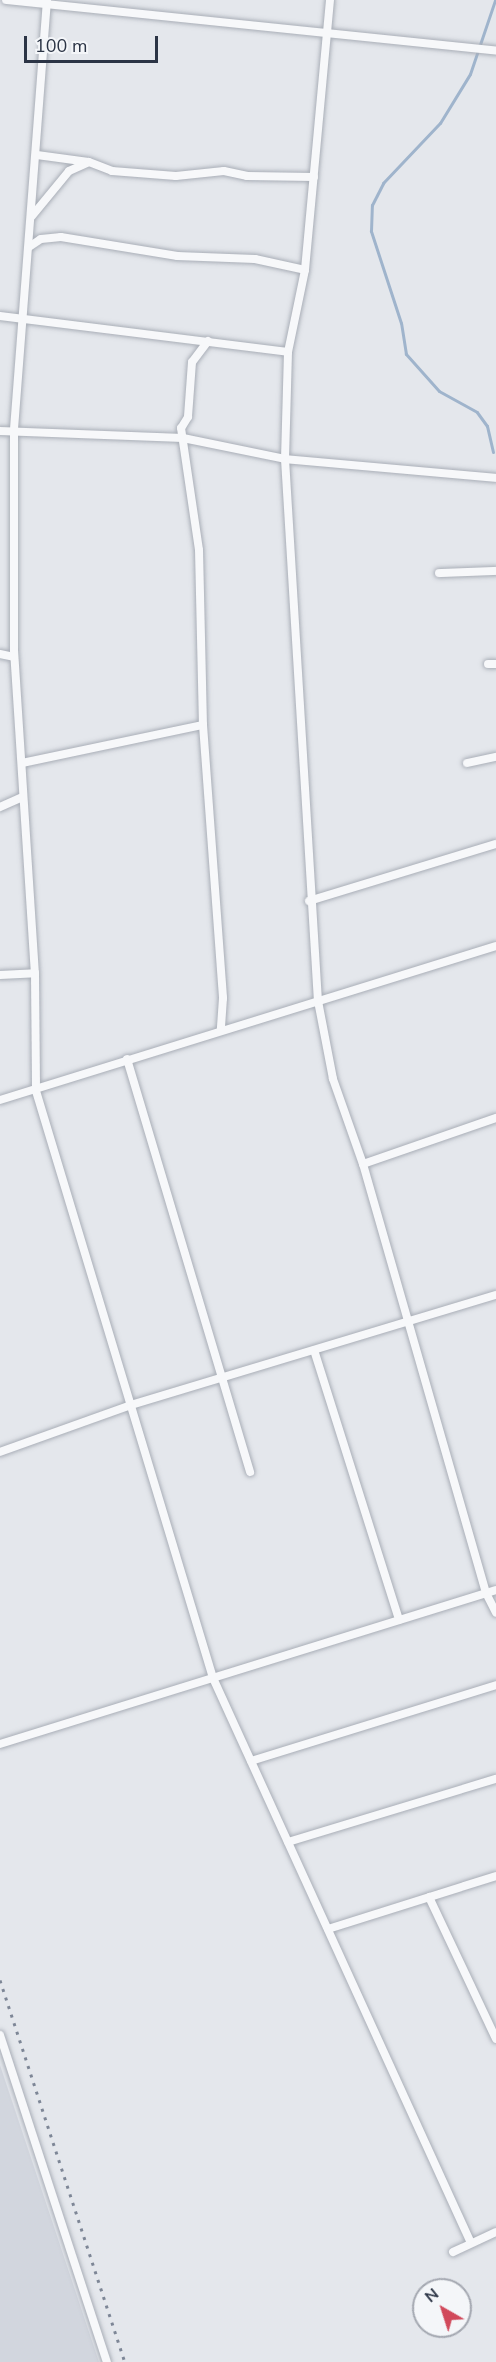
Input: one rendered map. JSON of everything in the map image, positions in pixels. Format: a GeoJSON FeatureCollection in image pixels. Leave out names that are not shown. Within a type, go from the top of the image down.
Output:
{"type":"FeatureCollection","features":[{"type":"Feature","properties":{"kind":"street"},"geometry":{"type":"LineString","coordinates":[[6,0],[46,2],[496,51]]}},
{"type":"Feature","properties":{"kind":"street"},"geometry":{"type":"LineString","coordinates":[[330,0],[305,270],[288,352],[285,459],[309,901],[318,1001],[333,1079],[363,1164],[405,1322],[486,1593],[496,1613]]}},
{"type":"Feature","properties":{"kind":"street"},"geometry":{"type":"LineString","coordinates":[[46,2],[37,155],[14,433],[14,657],[35,973],[36,1091],[213,1678],[471,2243]]}},
{"type":"Feature","properties":{"kind":"street"},"geometry":{"type":"LineString","coordinates":[[37,155],[89,162],[112,171],[176,176],[224,171],[247,176],[314,177]]}},
{"type":"Feature","properties":{"kind":"street"},"geometry":{"type":"LineString","coordinates":[[31,218],[69,171],[89,162]]}},
{"type":"Feature","properties":{"kind":"street"},"geometry":{"type":"LineString","coordinates":[[29,247],[40,239],[61,237],[177,256],[255,259],[305,270]]}},
{"type":"Feature","properties":{"kind":"street"},"geometry":{"type":"LineString","coordinates":[[0,316],[23,317],[288,352]]}},
{"type":"Feature","properties":{"kind":"street"},"geometry":{"type":"LineString","coordinates":[[208,341],[190,369],[188,417],[181,428],[199,550],[203,725],[223,998],[221,1030]]}},
{"type":"Feature","properties":{"kind":"street"},"geometry":{"type":"LineString","coordinates":[[0,431],[183,438],[285,459],[496,478]]}},
{"type":"Feature","properties":{"kind":"street"},"geometry":{"type":"LineString","coordinates":[[439,573],[496,572]]}},
{"type":"Feature","properties":{"kind":"street"},"geometry":{"type":"LineString","coordinates":[[0,654],[14,657]]}},
{"type":"Feature","properties":{"kind":"street"},"geometry":{"type":"LineString","coordinates":[[22,763],[203,725]]}},
{"type":"Feature","properties":{"kind":"street"},"geometry":{"type":"LineString","coordinates":[[467,763],[496,757]]}},
{"type":"Feature","properties":{"kind":"street"},"geometry":{"type":"LineString","coordinates":[[0,807],[22,797]]}},
{"type":"Feature","properties":{"kind":"street"},"geometry":{"type":"LineString","coordinates":[[309,901],[496,844]]}},
{"type":"Feature","properties":{"kind":"street"},"geometry":{"type":"LineString","coordinates":[[0,1100],[36,1091],[127,1059],[496,946]]}},
{"type":"Feature","properties":{"kind":"street"},"geometry":{"type":"LineString","coordinates":[[0,975],[35,973]]}},
{"type":"Feature","properties":{"kind":"street"},"geometry":{"type":"LineString","coordinates":[[127,1059],[250,1472]]}},
{"type":"Feature","properties":{"kind":"street"},"geometry":{"type":"LineString","coordinates":[[363,1164],[496,1118]]}},
{"type":"Feature","properties":{"kind":"street"},"geometry":{"type":"LineString","coordinates":[[0,1452],[131,1405],[496,1294]]}},
{"type":"Feature","properties":{"kind":"street"},"geometry":{"type":"LineString","coordinates":[[314,1350],[399,1620]]}},
{"type":"Feature","properties":{"kind":"street"},"geometry":{"type":"LineString","coordinates":[[0,1744],[496,1590]]}},
{"type":"Feature","properties":{"kind":"street"},"geometry":{"type":"LineString","coordinates":[[251,1761],[496,1685]]}},
{"type":"Feature","properties":{"kind":"street"},"geometry":{"type":"LineString","coordinates":[[288,1842],[496,1779]]}},
{"type":"Feature","properties":{"kind":"street"},"geometry":{"type":"LineString","coordinates":[[328,1929],[496,1876]]}},
{"type":"Feature","properties":{"kind":"street"},"geometry":{"type":"LineString","coordinates":[[429,1897],[496,2039]]}},
{"type":"Feature","properties":{"kind":"street"},"geometry":{"type":"LineString","coordinates":[[0,2035],[107,2362]]}},
{"type":"Feature","properties":{"kind":"street"},"geometry":{"type":"LineString","coordinates":[[453,2252],[496,2232]]}},
{"type":"Feature","properties":{"kind":"shaded area"},"geometry":{"type":"Polygon","coordinates":[[[0,2065],[99,2362],[0,2362],[0,2065]]]}},
{"type":"Feature","properties":{"kind":"waterway"},"geometry":{"type":"LineString","coordinates":[[493,452],[487,426],[477,412],[439,391],[406,354],[401,323],[371,231],[372,205],[383,183],[440,123],[470,74],[495,0]]}},
{"type":"Feature","properties":{"kind":"railway"},"geometry":{"type":"LineString","coordinates":[[0,1980],[125,2362]]}}]}
